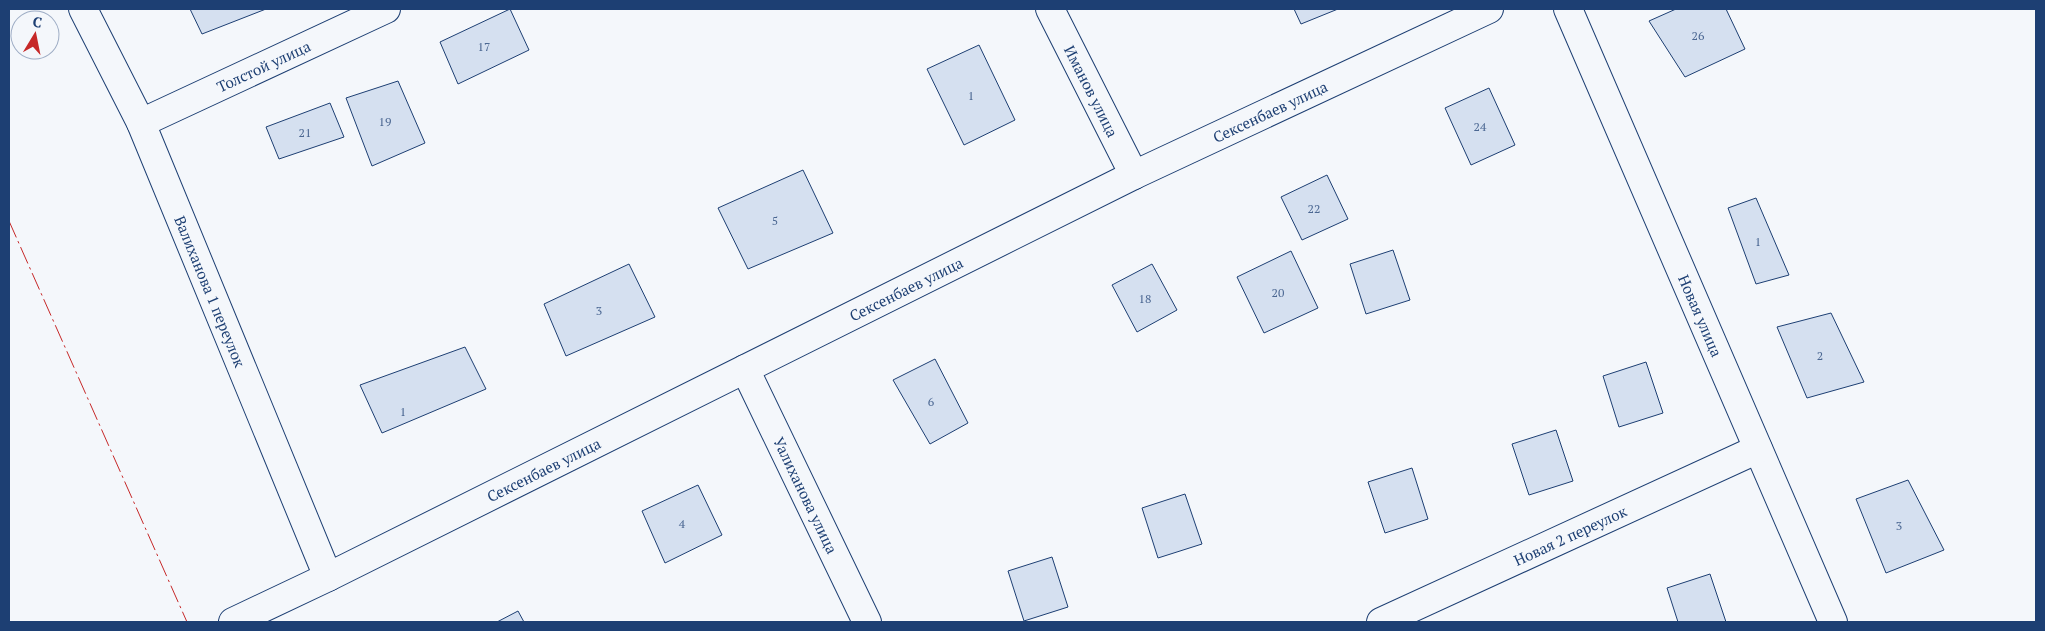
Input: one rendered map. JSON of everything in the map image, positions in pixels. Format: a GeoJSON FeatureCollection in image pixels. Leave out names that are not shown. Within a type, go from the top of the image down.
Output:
{"type":"FeatureCollection","features":[{"type":"Feature","properties":{"kind":"street","name":"Валиханова 1 переулок"},"geometry":{"type":"LineString","coordinates":[[83,9],[141,123],[328,577]]}},
{"type":"Feature","properties":{"kind":"street","name":"Толстой улица"},"geometry":{"type":"LineString","coordinates":[[141,123],[386,9]]}},
{"type":"Feature","properties":{"kind":"street","name":"Иманов улица"},"geometry":{"type":"LineString","coordinates":[[1050,9],[1134,175]]}},
{"type":"Feature","properties":{"kind":"street","name":"Сексенбаев улица"},"geometry":{"type":"LineString","coordinates":[[234,622],[328,577],[1134,175],[1489,9]]}},
{"type":"Feature","properties":{"kind":"street","name":"Новая улица"},"geometry":{"type":"LineString","coordinates":[[1568,9],[1833,622]]}},
{"type":"Feature","properties":{"kind":"street","name":"Уалиханова улица"},"geometry":{"type":"LineString","coordinates":[[745,369],[867,622]]}},
{"type":"Feature","properties":{"kind":"street","name":"Новая 2 переулок"},"geometry":{"type":"LineString","coordinates":[[1381,622],[1758,449]]}},
{"type":"Feature","properties":{"kind":"building"},"geometry":{"type":"Polygon","coordinates":[[[190,9],[266,9],[202,34],[190,9]]]}},
{"type":"Feature","properties":{"kind":"building"},"geometry":{"type":"Polygon","coordinates":[[[510,9],[529,50],[458,84],[440,42],[510,9]]]}},
{"type":"Feature","properties":{"kind":"building"},"geometry":{"type":"Polygon","coordinates":[[[1294,9],[1338,9],[1301,24],[1294,9]]]}},
{"type":"Feature","properties":{"kind":"building"},"geometry":{"type":"Polygon","coordinates":[[[1676,9],[1726,9],[1745,49],[1685,77],[1649,21],[1676,9]]]}},
{"type":"Feature","properties":{"kind":"building"},"geometry":{"type":"Polygon","coordinates":[[[979,45],[1015,120],[964,145],[927,69],[979,45]]]}},
{"type":"Feature","properties":{"kind":"building"},"geometry":{"type":"Polygon","coordinates":[[[398,81],[425,143],[372,166],[346,98],[398,81]]]}},
{"type":"Feature","properties":{"kind":"building"},"geometry":{"type":"Polygon","coordinates":[[[1489,88],[1515,145],[1471,165],[1445,108],[1489,88]]]}},
{"type":"Feature","properties":{"kind":"building"},"geometry":{"type":"Polygon","coordinates":[[[330,103],[344,137],[279,159],[266,127],[330,103]]]}},
{"type":"Feature","properties":{"kind":"building"},"geometry":{"type":"Polygon","coordinates":[[[803,170],[833,233],[748,269],[718,208],[803,170]]]}},
{"type":"Feature","properties":{"kind":"building"},"geometry":{"type":"Polygon","coordinates":[[[1327,175],[1348,219],[1302,240],[1281,197],[1327,175]]]}},
{"type":"Feature","properties":{"kind":"building"},"geometry":{"type":"Polygon","coordinates":[[[1756,198],[1789,275],[1756,284],[1728,208],[1756,198]]]}},
{"type":"Feature","properties":{"kind":"building"},"geometry":{"type":"Polygon","coordinates":[[[1393,250],[1410,300],[1366,314],[1350,264],[1393,250]]]}},
{"type":"Feature","properties":{"kind":"building"},"geometry":{"type":"Polygon","coordinates":[[[1291,251],[1318,308],[1264,333],[1237,277],[1291,251]]]}},
{"type":"Feature","properties":{"kind":"building"},"geometry":{"type":"Polygon","coordinates":[[[629,264],[655,317],[566,356],[544,304],[629,264]]]}},
{"type":"Feature","properties":{"kind":"building"},"geometry":{"type":"Polygon","coordinates":[[[1152,264],[1177,310],[1137,332],[1112,285],[1152,264]]]}},
{"type":"Feature","properties":{"kind":"building"},"geometry":{"type":"Polygon","coordinates":[[[1831,313],[1864,382],[1807,398],[1777,327],[1831,313]]]}},
{"type":"Feature","properties":{"kind":"building"},"geometry":{"type":"Polygon","coordinates":[[[465,347],[486,389],[382,433],[360,385],[465,347]]]}},
{"type":"Feature","properties":{"kind":"building"},"geometry":{"type":"Polygon","coordinates":[[[935,359],[968,423],[930,444],[893,380],[935,359]]]}},
{"type":"Feature","properties":{"kind":"building"},"geometry":{"type":"Polygon","coordinates":[[[1646,362],[1663,413],[1619,427],[1603,376],[1646,362]]]}},
{"type":"Feature","properties":{"kind":"building"},"geometry":{"type":"Polygon","coordinates":[[[1556,430],[1573,481],[1529,495],[1512,444],[1556,430]]]}},
{"type":"Feature","properties":{"kind":"building"},"geometry":{"type":"Polygon","coordinates":[[[1412,468],[1428,519],[1385,533],[1368,482],[1412,468]]]}},
{"type":"Feature","properties":{"kind":"building"},"geometry":{"type":"Polygon","coordinates":[[[1908,480],[1944,550],[1886,573],[1856,499],[1908,480]]]}},
{"type":"Feature","properties":{"kind":"building"},"geometry":{"type":"Polygon","coordinates":[[[698,485],[722,535],[665,563],[642,511],[698,485]]]}},
{"type":"Feature","properties":{"kind":"building"},"geometry":{"type":"Polygon","coordinates":[[[1185,494],[1202,544],[1158,558],[1142,508],[1185,494]]]}},
{"type":"Feature","properties":{"kind":"building"},"geometry":{"type":"Polygon","coordinates":[[[1052,557],[1068,607],[1024,621],[1008,571],[1052,557]]]}},
{"type":"Feature","properties":{"kind":"building"},"geometry":{"type":"Polygon","coordinates":[[[1710,574],[1726,622],[1678,622],[1667,588],[1710,574]]]}},
{"type":"Feature","properties":{"kind":"building"},"geometry":{"type":"Polygon","coordinates":[[[518,611],[524,622],[497,622],[518,611]]]}},
{"type":"Feature","properties":{"kind":"power"},"geometry":{"type":"LineString","coordinates":[[9,221],[187,622]]}}]}
